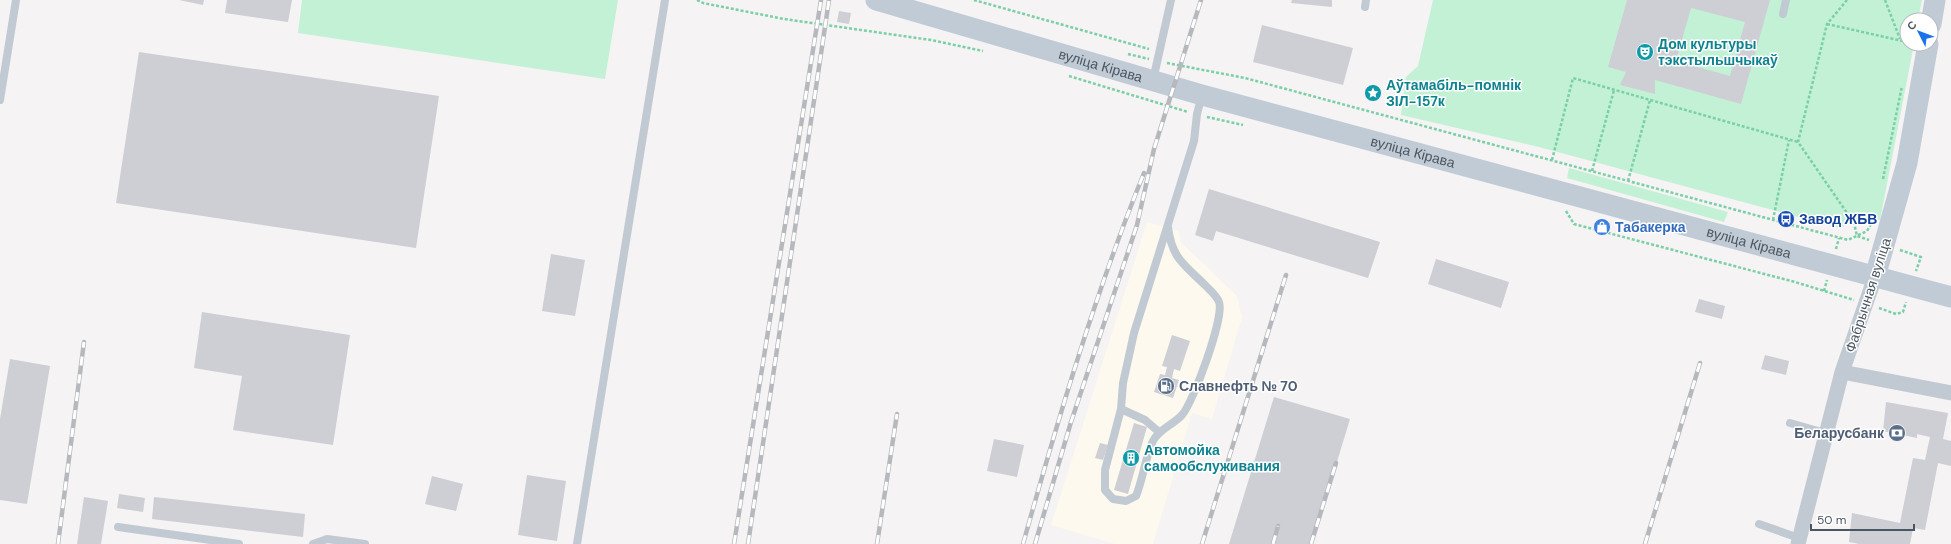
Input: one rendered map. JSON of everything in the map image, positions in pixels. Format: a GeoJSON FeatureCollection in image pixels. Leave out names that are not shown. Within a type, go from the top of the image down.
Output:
{"type":"FeatureCollection","features":[{"type":"Feature","properties":{"kind":"main road","name":"вуліца Кірава"},"geometry":{"type":"LineString","coordinates":[[876,0],[1202,95],[1875,276],[1951,298]]}},
{"type":"Feature","properties":{"kind":"main road"},"geometry":{"type":"LineString","coordinates":[[1933,12],[1935,0]]}},
{"type":"Feature","properties":{"kind":"main road","name":"Фабрычная вуліца"},"geometry":{"type":"LineString","coordinates":[[1875,276],[1907,163],[1927,52]]}},
{"type":"Feature","properties":{"kind":"street","name":"Фабрычная вуліца"},"geometry":{"type":"LineString","coordinates":[[1799,541],[1825,433],[1842,372],[1875,276]]}},
{"type":"Feature","properties":{"kind":"street"},"geometry":{"type":"LineString","coordinates":[[1842,372],[1951,393]]}},
{"type":"Feature","properties":{"kind":"lane"},"geometry":{"type":"LineString","coordinates":[[0,100],[16,0]]}},
{"type":"Feature","properties":{"kind":"lane"},"geometry":{"type":"LineString","coordinates":[[577,544],[665,0]]}},
{"type":"Feature","properties":{"kind":"lane"},"geometry":{"type":"LineString","coordinates":[[1153,81],[1171,0]]}},
{"type":"Feature","properties":{"kind":"lane"},"geometry":{"type":"LineString","coordinates":[[1783,14],[1786,0]]}},
{"type":"Feature","properties":{"kind":"lane"},"geometry":{"type":"LineString","coordinates":[[1168,227],[1170,242],[1176,255],[1220,302],[1220,314],[1207,359],[1191,402],[1182,415],[1170,426],[1159,432],[1153,441],[1136,496],[1126,501],[1113,499],[1105,490],[1106,470],[1121,410],[1123,383],[1134,333],[1194,141],[1197,114],[1202,95]]}},
{"type":"Feature","properties":{"kind":"lane"},"geometry":{"type":"LineString","coordinates":[[1121,410],[1145,420],[1159,432]]}},
{"type":"Feature","properties":{"kind":"lane"},"geometry":{"type":"LineString","coordinates":[[1790,423],[1825,433]]}},
{"type":"Feature","properties":{"kind":"lane"},"geometry":{"type":"LineString","coordinates":[[1759,524],[1799,541]]}},
{"type":"Feature","properties":{"kind":"lane"},"geometry":{"type":"LineString","coordinates":[[118,527],[239,544]]}},
{"type":"Feature","properties":{"kind":"lane"},"geometry":{"type":"LineString","coordinates":[[312,544],[327,539],[365,544]]}},
{"type":"Feature","properties":{"kind":"path"},"geometry":{"type":"LineString","coordinates":[[974,0],[1159,52]]}},
{"type":"Feature","properties":{"kind":"path"},"geometry":{"type":"LineString","coordinates":[[1798,142],[1827,24],[1847,0]]}},
{"type":"Feature","properties":{"kind":"path"},"geometry":{"type":"LineString","coordinates":[[1885,0],[1899,37]]}},
{"type":"Feature","properties":{"kind":"path"},"geometry":{"type":"LineString","coordinates":[[1827,24],[1899,40]]}},
{"type":"Feature","properties":{"kind":"path"},"geometry":{"type":"LineString","coordinates":[[1127,54],[1245,78],[1848,240],[1867,231],[1873,222]]}},
{"type":"Feature","properties":{"kind":"path"},"geometry":{"type":"LineString","coordinates":[[1552,160],[1573,78],[1798,142],[1854,223],[1857,236]]}},
{"type":"Feature","properties":{"kind":"path"},"geometry":{"type":"LineString","coordinates":[[1882,187],[1902,82]]}},
{"type":"Feature","properties":{"kind":"path"},"geometry":{"type":"LineString","coordinates":[[1592,171],[1614,90]]}},
{"type":"Feature","properties":{"kind":"path"},"geometry":{"type":"LineString","coordinates":[[1628,181],[1650,100]]}},
{"type":"Feature","properties":{"kind":"path"},"geometry":{"type":"LineString","coordinates":[[1773,220],[1789,140]]}},
{"type":"Feature","properties":{"kind":"shaded area"},"geometry":{"type":"Polygon","coordinates":[[[1147,222],[1179,231],[1181,242],[1237,296],[1242,317],[1212,419],[1192,413],[1153,544],[1115,544],[1051,525],[1147,222]]]}},
{"type":"Feature","properties":{"kind":"green space"},"geometry":{"type":"Polygon","coordinates":[[[302,0],[618,0],[605,79],[298,33],[302,0]]]}},
{"type":"Feature","properties":{"kind":"green space"},"geometry":{"type":"Polygon","coordinates":[[[1433,0],[1922,0],[1920,12],[1899,12],[1899,52],[1912,52],[1880,220],[1868,217],[1839,228],[1539,147],[1401,115],[1406,77],[1418,66],[1433,0]]]}},
{"type":"Feature","properties":{"kind":"green space"},"geometry":{"type":"Polygon","coordinates":[[[1569,168],[1728,212],[1724,222],[1567,178],[1569,168]]]}},
{"type":"Feature","properties":{"kind":"building"},"geometry":{"type":"Polygon","coordinates":[[[179,0],[204,0],[203,5],[179,0]]]}},
{"type":"Feature","properties":{"kind":"building"},"geometry":{"type":"Polygon","coordinates":[[[227,0],[292,0],[288,22],[225,13],[227,0]]]}},
{"type":"Feature","properties":{"kind":"building"},"geometry":{"type":"Polygon","coordinates":[[[1292,0],[1332,0],[1332,7],[1291,3],[1292,0]]]}},
{"type":"Feature","properties":{"kind":"building","name":"Дом культуры тэкстыльшчыкаў"},"geometry":{"type":"Polygon","coordinates":[[[1627,0],[1770,0],[1741,104],[1655,80],[1655,94],[1620,85],[1626,72],[1608,67],[1627,0]],[[1691,8],[1676,61],[1730,76],[1745,22],[1691,8]]]}},
{"type":"Feature","properties":{"kind":"building"},"geometry":{"type":"Polygon","coordinates":[[[839,11],[851,13],[849,24],[837,22],[839,11]]]}},
{"type":"Feature","properties":{"kind":"building"},"geometry":{"type":"Polygon","coordinates":[[[1262,25],[1353,48],[1343,85],[1253,62],[1262,25]]]}},
{"type":"Feature","properties":{"kind":"building"},"geometry":{"type":"Polygon","coordinates":[[[139,52],[439,96],[416,248],[116,203],[139,52]]]}},
{"type":"Feature","properties":{"kind":"building"},"geometry":{"type":"Polygon","coordinates":[[[1209,189],[1380,242],[1368,278],[1216,231],[1213,241],[1195,235],[1209,189]]]}},
{"type":"Feature","properties":{"kind":"building"},"geometry":{"type":"Polygon","coordinates":[[[551,254],[585,260],[575,316],[542,311],[551,254]]]}},
{"type":"Feature","properties":{"kind":"building"},"geometry":{"type":"Polygon","coordinates":[[[1436,259],[1509,282],[1501,308],[1428,284],[1436,259]]]}},
{"type":"Feature","properties":{"kind":"building"},"geometry":{"type":"Polygon","coordinates":[[[1699,299],[1725,306],[1722,319],[1695,312],[1699,299]]]}},
{"type":"Feature","properties":{"kind":"building"},"geometry":{"type":"Polygon","coordinates":[[[202,312],[350,335],[333,445],[233,430],[242,376],[194,368],[202,312]]]}},
{"type":"Feature","properties":{"kind":"building"},"geometry":{"type":"Polygon","coordinates":[[[1172,335],[1190,341],[1180,371],[1174,369],[1172,378],[1179,380],[1173,398],[1154,392],[1160,374],[1165,375],[1167,367],[1162,366],[1172,335]]]}},
{"type":"Feature","properties":{"kind":"building"},"geometry":{"type":"Polygon","coordinates":[[[1765,355],[1789,361],[1786,375],[1761,369],[1765,355]]]}},
{"type":"Feature","properties":{"kind":"building"},"geometry":{"type":"Polygon","coordinates":[[[10,359],[50,366],[27,504],[0,500],[0,419],[10,359]]]}},
{"type":"Feature","properties":{"kind":"building"},"geometry":{"type":"Polygon","coordinates":[[[1274,397],[1350,419],[1312,544],[1229,544],[1274,397]]]}},
{"type":"Feature","properties":{"kind":"building"},"geometry":{"type":"Polygon","coordinates":[[[1886,402],[1948,413],[1943,439],[1951,441],[1951,466],[1938,463],[1925,530],[1913,528],[1910,544],[1859,544],[1849,542],[1852,513],[1900,523],[1913,458],[1925,460],[1930,437],[1917,434],[1917,438],[1883,431],[1886,402]]]}},
{"type":"Feature","properties":{"kind":"building","name":"Автомойка самообслуживания"},"geometry":{"type":"Polygon","coordinates":[[[1134,423],[1147,427],[1128,494],[1114,490],[1134,423]]]}},
{"type":"Feature","properties":{"kind":"building"},"geometry":{"type":"Polygon","coordinates":[[[994,439],[1024,445],[1017,477],[987,471],[994,439]]]}},
{"type":"Feature","properties":{"kind":"building"},"geometry":{"type":"Polygon","coordinates":[[[1100,443],[1108,445],[1103,460],[1095,458],[1100,443]]]}},
{"type":"Feature","properties":{"kind":"building"},"geometry":{"type":"Polygon","coordinates":[[[527,475],[566,481],[557,541],[518,535],[527,475]]]}},
{"type":"Feature","properties":{"kind":"building"},"geometry":{"type":"Polygon","coordinates":[[[432,476],[463,484],[456,511],[425,504],[432,476]]]}},
{"type":"Feature","properties":{"kind":"building"},"geometry":{"type":"Polygon","coordinates":[[[119,494],[145,498],[143,512],[117,508],[119,494]]]}},
{"type":"Feature","properties":{"kind":"building"},"geometry":{"type":"Polygon","coordinates":[[[84,497],[108,501],[101,544],[77,544],[84,497]]]}},
{"type":"Feature","properties":{"kind":"building"},"geometry":{"type":"Polygon","coordinates":[[[154,497],[305,514],[303,537],[152,519],[154,497]]]}},
{"type":"Feature","properties":{"kind":"railway"},"geometry":{"type":"LineString","coordinates":[[734,544],[821,0]]}},
{"type":"Feature","properties":{"kind":"railway"},"geometry":{"type":"LineString","coordinates":[[748,544],[829,0]]}},
{"type":"Feature","properties":{"kind":"railway"},"geometry":{"type":"LineString","coordinates":[[1035,544],[1071,422],[1137,225],[1154,149],[1201,0]]}},
{"type":"Feature","properties":{"kind":"railway"},"geometry":{"type":"LineString","coordinates":[[1023,544],[1093,311],[1109,264],[1144,173]]}},
{"type":"Feature","properties":{"kind":"railway"},"geometry":{"type":"LineString","coordinates":[[1202,544],[1286,275]]}},
{"type":"Feature","properties":{"kind":"railway"},"geometry":{"type":"LineString","coordinates":[[58,544],[84,342]]}},
{"type":"Feature","properties":{"kind":"railway"},"geometry":{"type":"LineString","coordinates":[[1645,544],[1700,363]]}},
{"type":"Feature","properties":{"kind":"railway"},"geometry":{"type":"LineString","coordinates":[[877,544],[897,414]]}},
{"type":"Feature","properties":{"kind":"railway"},"geometry":{"type":"LineString","coordinates":[[1311,544],[1336,463]]}},
{"type":"Feature","properties":{"kind":"railway"},"geometry":{"type":"LineString","coordinates":[[1273,544],[1278,526]]}},
{"type":"Feature","properties":{"kind":"place","name":"Дом культуры тэкстыльшчыкаў"},"geometry":{"type":"Point","coordinates":[1645,52]}},
{"type":"Feature","properties":{"kind":"place","name":"Аўтамабіль-помнік ЗІЛ-157к"},"geometry":{"type":"Point","coordinates":[1373,93]}},
{"type":"Feature","properties":{"kind":"place","name":"Завод ЖБВ"},"geometry":{"type":"Point","coordinates":[1786,219]}},
{"type":"Feature","properties":{"kind":"place","name":"Табакерка"},"geometry":{"type":"Point","coordinates":[1602,227]}},
{"type":"Feature","properties":{"kind":"place","name":"Славнефть № 70"},"geometry":{"type":"Point","coordinates":[1166,386]}},
{"type":"Feature","properties":{"kind":"place","name":"Беларусбанк"},"geometry":{"type":"Point","coordinates":[1897,433]}},
{"type":"Feature","properties":{"kind":"place","name":"Автомойка самообслуживания"},"geometry":{"type":"Point","coordinates":[1131,458]}}]}
